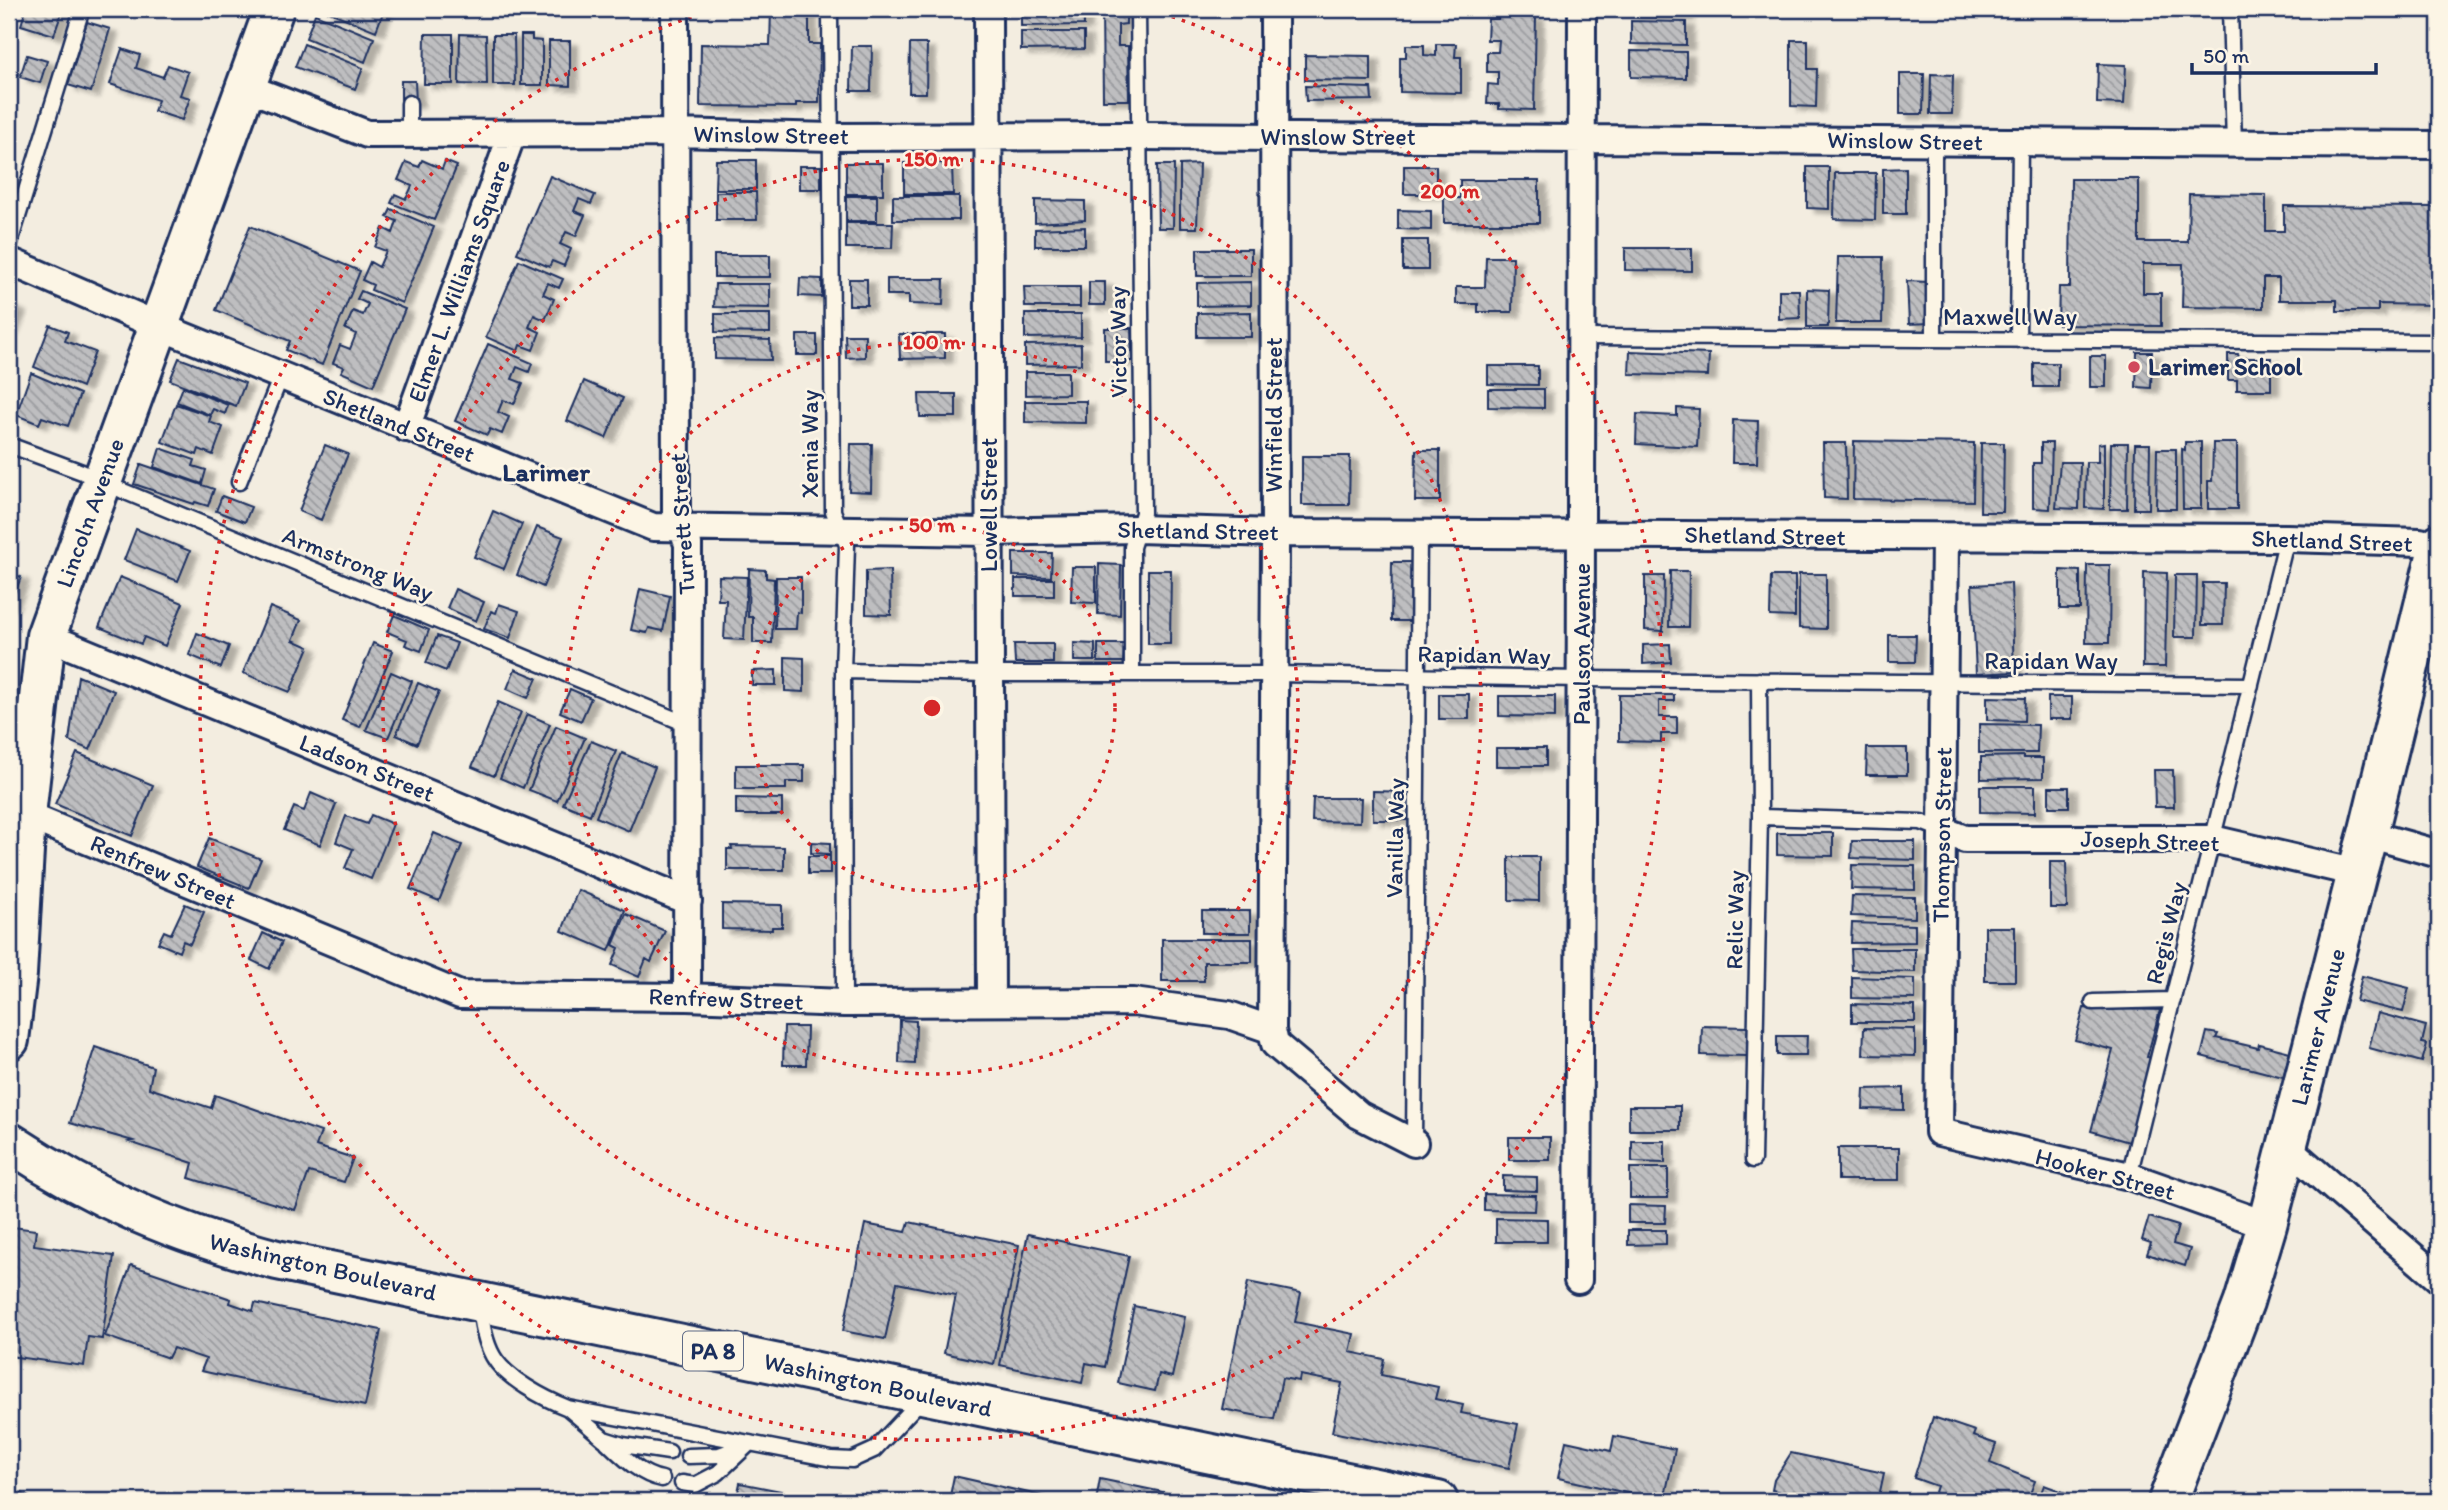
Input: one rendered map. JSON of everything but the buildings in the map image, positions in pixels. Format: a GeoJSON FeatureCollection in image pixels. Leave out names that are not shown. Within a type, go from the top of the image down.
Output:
{"type":"FeatureCollection","features":[{"type":"Feature","properties":{"kind":"main road","name":"Lincoln Avenue"},"geometry":{"type":"LineString","coordinates":[[9,1040],[17,974],[26,815],[46,636],[274,9]]}},
{"type":"Feature","properties":{"kind":"main road","name":"Larimer Avenue"},"geometry":{"type":"LineString","coordinates":[[2168,1501],[2244,1302],[2267,1225],[2439,546]]}},
{"type":"Feature","properties":{"kind":"main road","name":"Washington Boulevard"},"geometry":{"type":"LineString","coordinates":[[9,1142],[86,1189],[181,1232],[277,1260],[1438,1501]]}},
{"type":"Feature","properties":{"kind":"street","name":"Turrett Street"},"geometry":{"type":"LineString","coordinates":[[675,9],[676,512],[688,544],[687,997]]}},
{"type":"Feature","properties":{"kind":"street","name":"Lowell Street"},"geometry":{"type":"LineString","coordinates":[[988,9],[991,1001]]}},
{"type":"Feature","properties":{"kind":"street","name":"Winfield Street"},"geometry":{"type":"LineString","coordinates":[[1272,1030],[1274,9]]}},
{"type":"Feature","properties":{"kind":"street","name":"Paulson Avenue"},"geometry":{"type":"LineString","coordinates":[[1578,1280],[1582,679],[1582,9]]}},
{"type":"Feature","properties":{"kind":"street","name":"Winslow Street"},"geometry":{"type":"LineString","coordinates":[[246,87],[367,134],[675,133],[831,137],[1139,136],[2439,145]]}},
{"type":"Feature","properties":{"kind":"street","name":"Elmer L. Williams Square"},"geometry":{"type":"LineString","coordinates":[[406,428],[512,134]]}},
{"type":"Feature","properties":{"kind":"street","name":"Shetland Street"},"geometry":{"type":"LineString","coordinates":[[9,261],[159,326],[653,527],[989,533],[1138,529],[1275,533],[2287,538],[2420,542],[2439,546]]}},
{"type":"Feature","properties":{"kind":"street","name":"Thompson Street"},"geometry":{"type":"LineString","coordinates":[[1939,1132],[1945,537]]}},
{"type":"Feature","properties":{"kind":"street","name":"Ladson Street"},"geometry":{"type":"LineString","coordinates":[[46,636],[688,901]]}},
{"type":"Feature","properties":{"kind":"street","name":"Renfrew Street"},"geometry":{"type":"LineString","coordinates":[[26,815],[460,995],[687,997],[844,1003],[1132,1002],[1229,1015],[1272,1030]]}},
{"type":"Feature","properties":{"kind":"street","name":"Joseph Street"},"geometry":{"type":"LineString","coordinates":[[1942,830],[1965,838],[2212,839],[2357,873]]}},
{"type":"Feature","properties":{"kind":"street"},"geometry":{"type":"LineString","coordinates":[[2368,834],[2439,854]]}},
{"type":"Feature","properties":{"kind":"street"},"geometry":{"type":"LineString","coordinates":[[1272,1030],[1275,1044],[1359,1115],[1414,1143]]}},
{"type":"Feature","properties":{"kind":"street","name":"Hooker Street"},"geometry":{"type":"LineString","coordinates":[[1939,1132],[2129,1176],[2267,1225]]}},
{"type":"Feature","properties":{"kind":"street"},"geometry":{"type":"LineString","coordinates":[[2288,1148],[2437,1268]]}},
{"type":"Feature","properties":{"kind":"lane"},"geometry":{"type":"LineString","coordinates":[[9,246],[82,9]]}},
{"type":"Feature","properties":{"kind":"lane","name":"Xenia Way"},"geometry":{"type":"LineString","coordinates":[[830,9],[833,511],[847,545],[843,671],[844,1003]]}},
{"type":"Feature","properties":{"kind":"lane","name":"Victor Way"},"geometry":{"type":"LineString","coordinates":[[1132,674],[1132,547],[1143,513],[1139,9]]}},
{"type":"Feature","properties":{"kind":"lane"},"geometry":{"type":"LineString","coordinates":[[2230,9],[2234,144]]}},
{"type":"Feature","properties":{"kind":"lane"},"geometry":{"type":"LineString","coordinates":[[409,103],[410,134]]}},
{"type":"Feature","properties":{"kind":"lane"},"geometry":{"type":"LineString","coordinates":[[1934,141],[1934,339]]}},
{"type":"Feature","properties":{"kind":"lane"},"geometry":{"type":"LineString","coordinates":[[2018,340],[2020,142]]}},
{"type":"Feature","properties":{"kind":"lane","name":"Maxwell Way"},"geometry":{"type":"LineString","coordinates":[[1580,337],[2439,342]]}},
{"type":"Feature","properties":{"kind":"lane"},"geometry":{"type":"LineString","coordinates":[[239,482],[281,376]]}},
{"type":"Feature","properties":{"kind":"lane","name":"Armstrong Way"},"geometry":{"type":"LineString","coordinates":[[9,445],[102,481],[689,725]]}},
{"type":"Feature","properties":{"kind":"lane","name":"Vanilla Way"},"geometry":{"type":"LineString","coordinates":[[1414,1143],[1419,534]]}},
{"type":"Feature","properties":{"kind":"lane","name":"Regis Way"},"geometry":{"type":"LineString","coordinates":[[2129,1176],[2287,538]]}},
{"type":"Feature","properties":{"kind":"lane","name":"Rapidan Way"},"geometry":{"type":"LineString","coordinates":[[843,671],[2251,685]]}},
{"type":"Feature","properties":{"kind":"lane","name":"Relic Way"},"geometry":{"type":"LineString","coordinates":[[1753,1160],[1760,817],[1759,680]]}},
{"type":"Feature","properties":{"kind":"lane"},"geometry":{"type":"LineString","coordinates":[[1760,817],[1921,822],[1942,830]]}},
{"type":"Feature","properties":{"kind":"lane"},"geometry":{"type":"LineString","coordinates":[[2093,1002],[2173,1000]]}},
{"type":"Feature","properties":{"kind":"lane"},"geometry":{"type":"LineString","coordinates":[[478,1302],[485,1339],[494,1358],[540,1396],[568,1408],[832,1459],[852,1460],[874,1450],[926,1395]]}},
{"type":"Feature","properties":{"kind":"lane"},"geometry":{"type":"LineString","coordinates":[[568,1408],[632,1464],[652,1477],[662,1479]]}},
{"type":"Feature","properties":{"kind":"lane"},"geometry":{"type":"LineString","coordinates":[[604,1439],[623,1445],[669,1452]]}},
{"type":"Feature","properties":{"kind":"lane"},"geometry":{"type":"LineString","coordinates":[[688,1456],[719,1455],[750,1443]]}},
{"type":"Feature","properties":{"kind":"lane"},"geometry":{"type":"LineString","coordinates":[[682,1483],[695,1485],[719,1473],[750,1443]]}},
{"type":"Feature","properties":{"kind":"railway"},"geometry":{"type":"LineString","coordinates":[[9,1488],[33,1501]]}},
{"type":"Feature","properties":{"kind":"place","name":"Larimer School"},"geometry":{"type":"Point","coordinates":[2134,367]}},
{"type":"Feature","properties":{"kind":"district","name":"Larimer"},"geometry":{"type":"Point","coordinates":[546,472]}}]}
